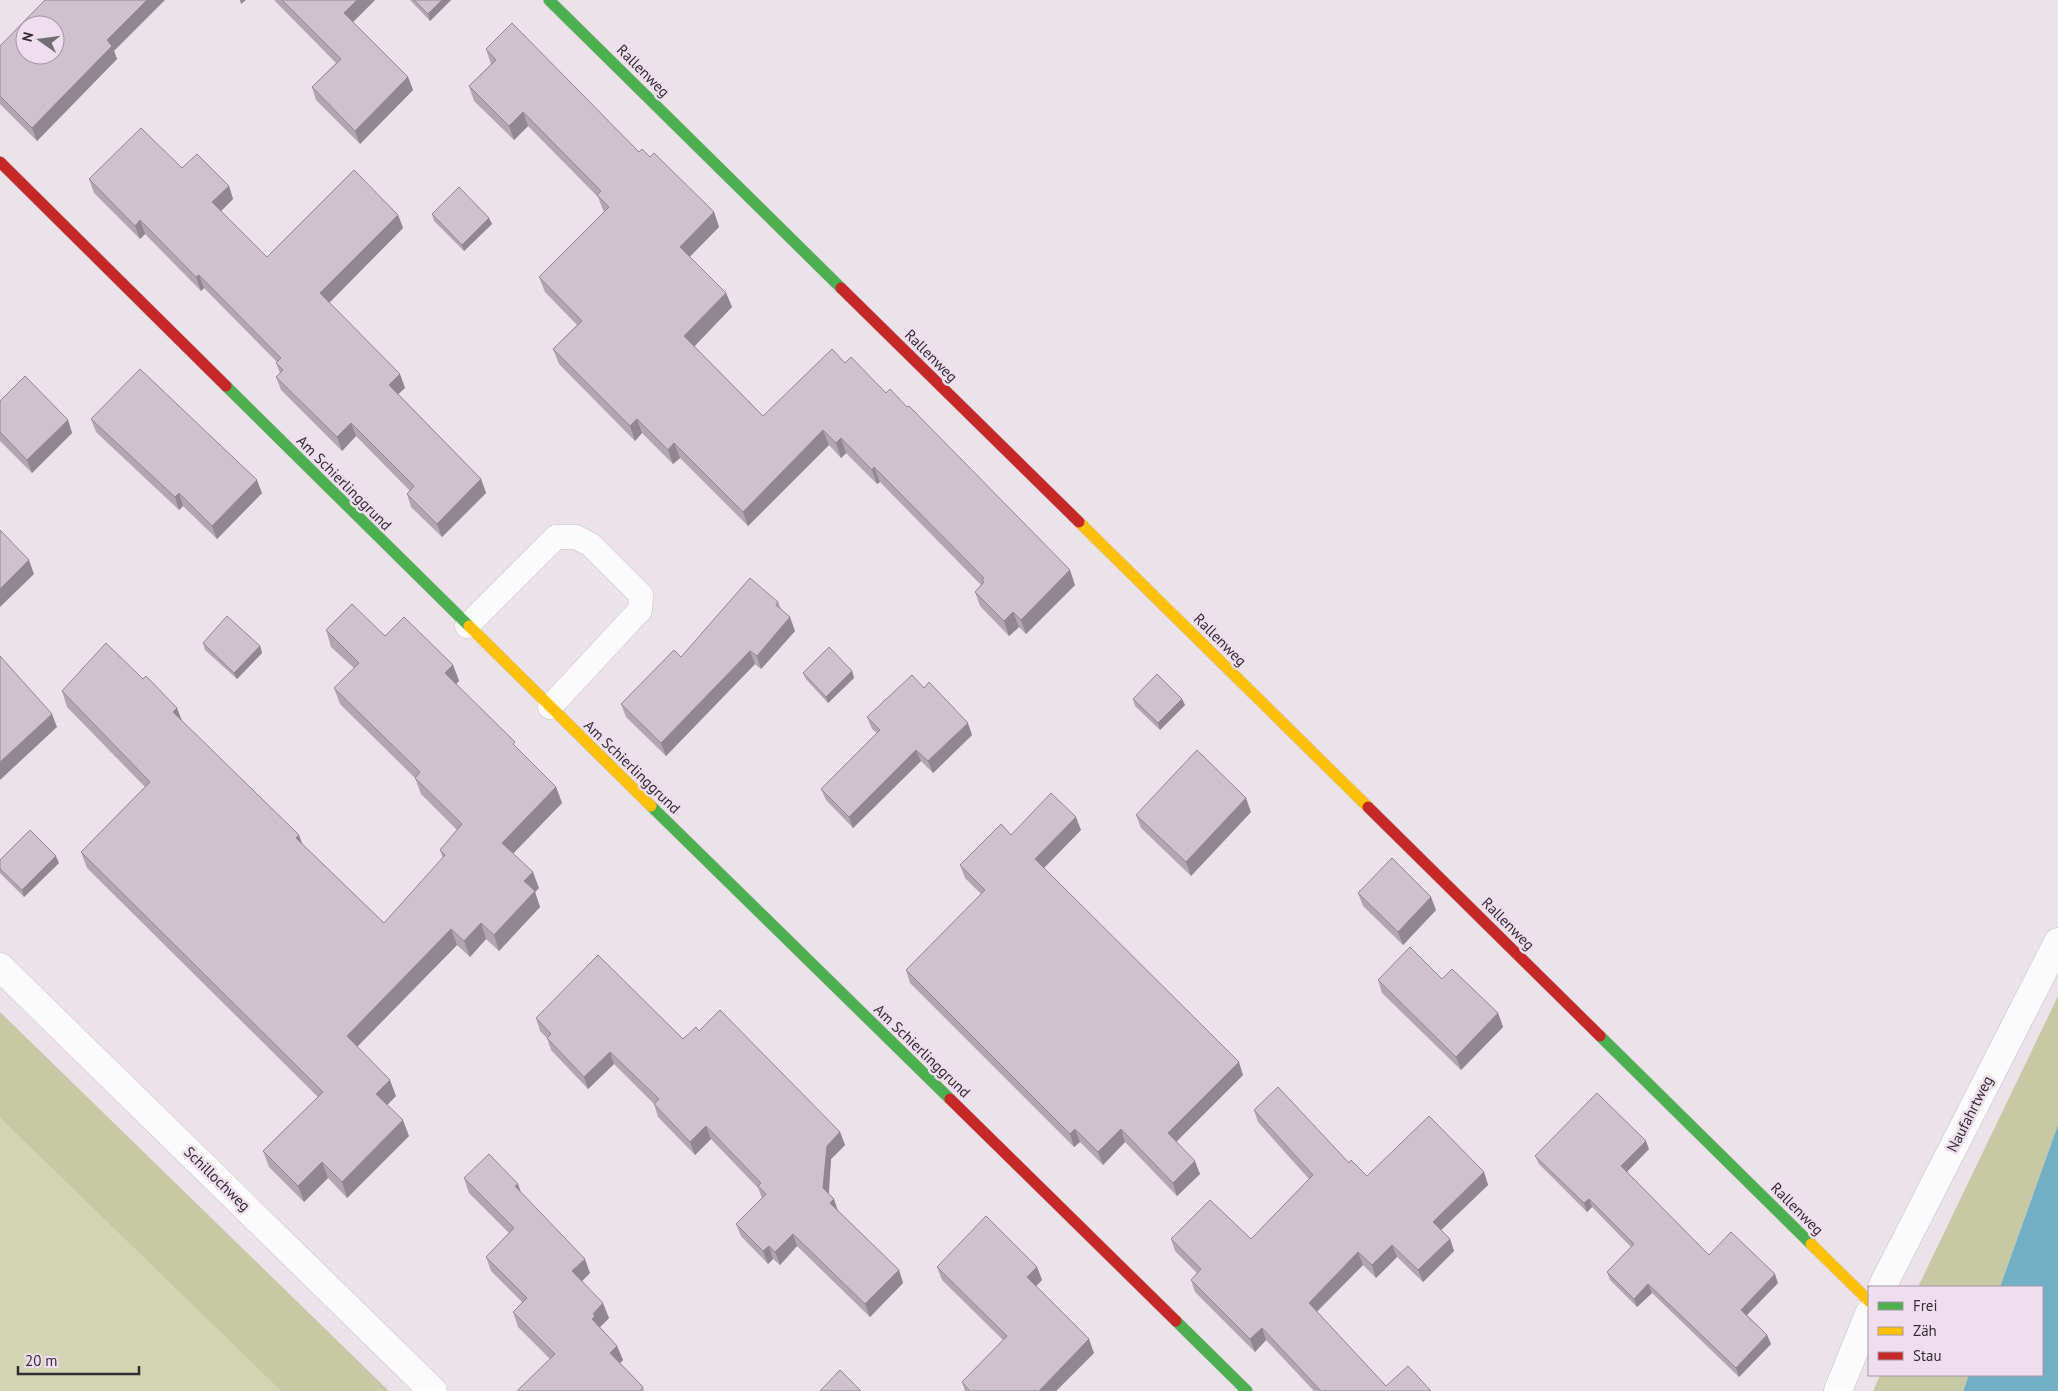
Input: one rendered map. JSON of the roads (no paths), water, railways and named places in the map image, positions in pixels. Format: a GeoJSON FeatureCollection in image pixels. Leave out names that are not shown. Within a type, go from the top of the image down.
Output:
{"type":"FeatureCollection","features":[{"type":"Feature","properties":{"kind":"street","name":"Rallenweg"},"geometry":{"type":"LineString","coordinates":[[549,0],[1868,1300]]}},
{"type":"Feature","properties":{"kind":"street","name":"Am Schierlinggrund"},"geometry":{"type":"LineString","coordinates":[[0,162],[550,708],[1247,1391]]}},
{"type":"Feature","properties":{"kind":"street","name":"Naufahrtweg"},"geometry":{"type":"LineString","coordinates":[[1883,1286],[2058,942]]}},
{"type":"Feature","properties":{"kind":"street","name":"Schillochweg"},"geometry":{"type":"LineString","coordinates":[[0,967],[433,1391]]}},
{"type":"Feature","properties":{"kind":"street"},"geometry":{"type":"LineString","coordinates":[[1838,1391],[1868,1316]]}},
{"type":"Feature","properties":{"kind":"lane"},"geometry":{"type":"LineString","coordinates":[[468,626],[556,537],[576,537],[591,545],[641,594],[640,610],[550,708]]}},
{"type":"Feature","properties":{"kind":"water"},"geometry":{"type":"Polygon","coordinates":[[[2058,1125],[2058,1391],[1963,1391],[1969,1376],[2043,1376],[2043,1286],[2000,1286],[2058,1125]]]}}]}
